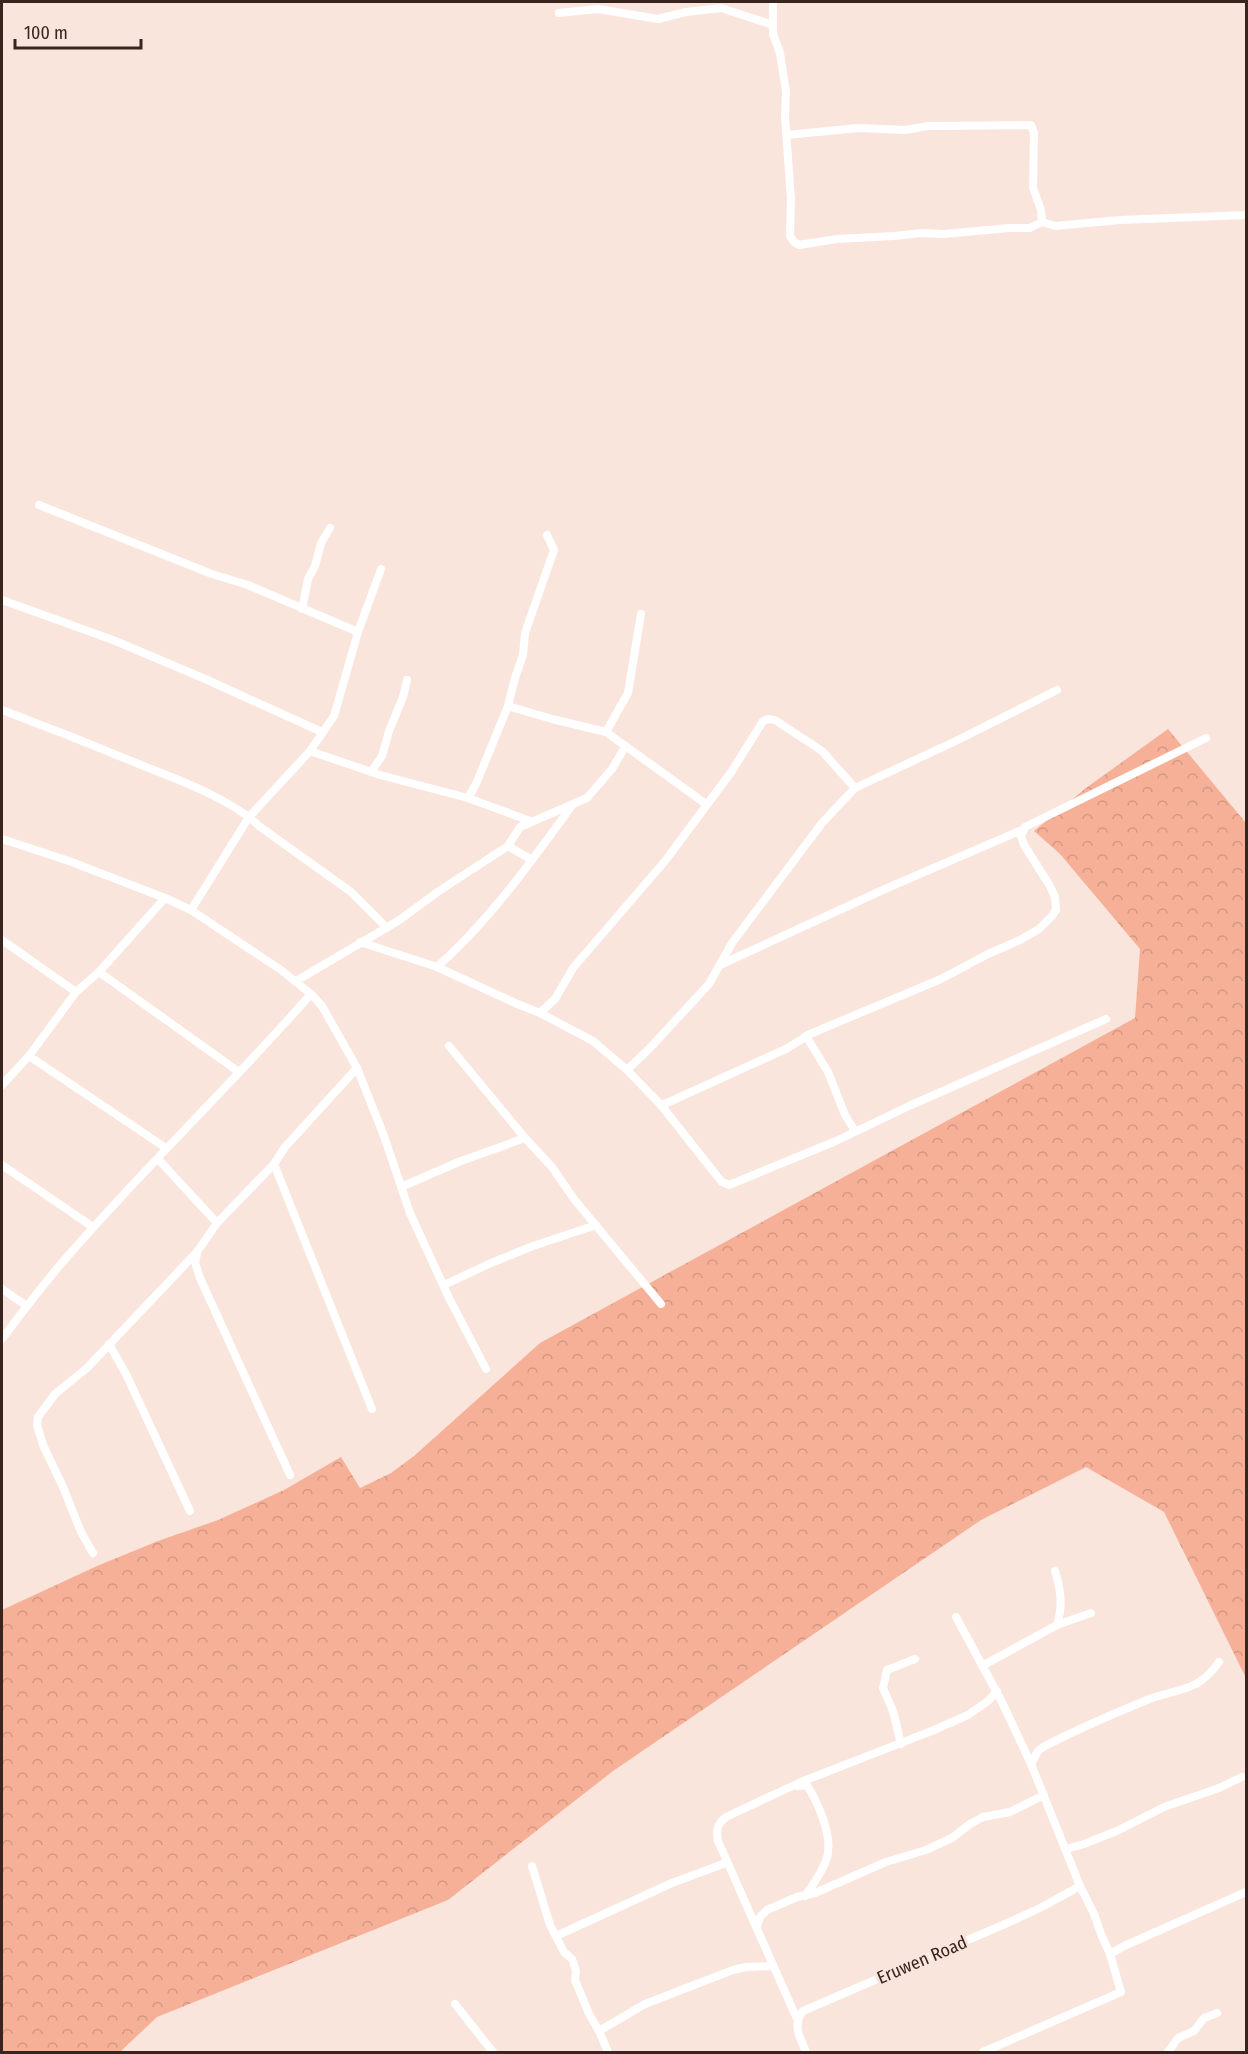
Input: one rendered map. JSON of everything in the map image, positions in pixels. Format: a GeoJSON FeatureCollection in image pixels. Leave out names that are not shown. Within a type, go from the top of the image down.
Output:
{"type":"FeatureCollection","features":[{"type":"Feature","properties":{"kind":"street"},"geometry":{"type":"LineString","coordinates":[[773,2],[773,34],[784,70],[786,92],[791,200],[790,236],[799,245],[837,239],[1030,228],[1042,222],[1055,225],[1246,215]]}},
{"type":"Feature","properties":{"kind":"street"},"geometry":{"type":"LineString","coordinates":[[559,13],[598,9],[658,19],[686,12],[721,8],[773,24]]}},
{"type":"Feature","properties":{"kind":"street"},"geometry":{"type":"LineString","coordinates":[[787,135],[858,128],[905,130],[928,126],[1031,125],[1034,132],[1033,188],[1041,210],[1042,222]]}},
{"type":"Feature","properties":{"kind":"street"},"geometry":{"type":"LineString","coordinates":[[39,505],[212,574],[248,585],[358,632]]}},
{"type":"Feature","properties":{"kind":"street"},"geometry":{"type":"LineString","coordinates":[[302,609],[308,579],[315,566],[321,543],[330,528]]}},
{"type":"Feature","properties":{"kind":"street"},"geometry":{"type":"LineString","coordinates":[[468,798],[508,706],[514,678],[523,656],[525,633],[554,550],[547,535]]}},
{"type":"Feature","properties":{"kind":"street"},"geometry":{"type":"LineString","coordinates":[[191,910],[249,817],[310,752],[336,712],[358,632],[381,569]]}},
{"type":"Feature","properties":{"kind":"street"},"geometry":{"type":"LineString","coordinates":[[2,600],[113,640],[322,732]]}},
{"type":"Feature","properties":{"kind":"street"},"geometry":{"type":"LineString","coordinates":[[606,732],[628,693],[641,614]]}},
{"type":"Feature","properties":{"kind":"street"},"geometry":{"type":"LineString","coordinates":[[371,772],[382,756],[407,680]]}},
{"type":"Feature","properties":{"kind":"street"},"geometry":{"type":"LineString","coordinates":[[627,1070],[705,988],[732,943],[822,823],[855,788],[1057,690]]}},
{"type":"Feature","properties":{"kind":"street"},"geometry":{"type":"LineString","coordinates":[[508,706],[606,732],[706,804]]}},
{"type":"Feature","properties":{"kind":"street"},"geometry":{"type":"LineString","coordinates":[[2,710],[187,783],[249,817],[351,892],[387,928]]}},
{"type":"Feature","properties":{"kind":"street"},"geometry":{"type":"LineString","coordinates":[[540,1013],[555,999],[573,968],[665,861],[732,771],[759,726],[768,719],[775,720],[822,751],[855,788]]}},
{"type":"Feature","properties":{"kind":"street"},"geometry":{"type":"LineString","coordinates":[[720,964],[1022,830],[1033,821],[1206,738]]}},
{"type":"Feature","properties":{"kind":"street"},"geometry":{"type":"LineString","coordinates":[[296,981],[387,928],[508,846],[520,827],[587,798],[612,769],[625,747]]}},
{"type":"Feature","properties":{"kind":"street"},"geometry":{"type":"LineString","coordinates":[[310,752],[371,772],[468,798],[530,821]]}},
{"type":"Feature","properties":{"kind":"street"},"geometry":{"type":"LineString","coordinates":[[436,967],[463,943],[532,860],[572,806]]}},
{"type":"Feature","properties":{"kind":"street"},"geometry":{"type":"LineString","coordinates":[[662,1105],[677,1100],[807,1036],[941,979],[1020,940],[1046,923],[1056,910],[1055,897],[1024,845],[1022,830]]}},
{"type":"Feature","properties":{"kind":"street"},"geometry":{"type":"LineString","coordinates":[[2,839],[69,861],[191,910],[296,981],[322,1006],[357,1068],[384,1136],[410,1213],[486,1369]]}},
{"type":"Feature","properties":{"kind":"street"},"geometry":{"type":"LineString","coordinates":[[508,846],[532,860]]}},
{"type":"Feature","properties":{"kind":"street"},"geometry":{"type":"LineString","coordinates":[[2,1085],[28,1056],[76,992],[99,972],[165,898]]}},
{"type":"Feature","properties":{"kind":"street"},"geometry":{"type":"LineString","coordinates":[[2,940],[76,992]]}},
{"type":"Feature","properties":{"kind":"street"},"geometry":{"type":"LineString","coordinates":[[360,942],[436,967],[540,1013],[593,1041],[627,1070],[662,1105],[722,1182],[729,1185],[836,1141],[1107,1019]]}},
{"type":"Feature","properties":{"kind":"street"},"geometry":{"type":"LineString","coordinates":[[99,972],[238,1072]]}},
{"type":"Feature","properties":{"kind":"street"},"geometry":{"type":"LineString","coordinates":[[2,1339],[93,1227],[238,1072],[268,1044],[311,994]]}},
{"type":"Feature","properties":{"kind":"street"},"geometry":{"type":"LineString","coordinates":[[807,1036],[828,1072],[845,1114],[855,1131]]}},
{"type":"Feature","properties":{"kind":"street"},"geometry":{"type":"LineString","coordinates":[[449,1046],[552,1167],[661,1304]]}},
{"type":"Feature","properties":{"kind":"street"},"geometry":{"type":"LineString","coordinates":[[28,1056],[166,1148]]}},
{"type":"Feature","properties":{"kind":"street"},"geometry":{"type":"LineString","coordinates":[[93,1553],[81,1532],[43,1445],[37,1425],[38,1417],[55,1394],[87,1368],[197,1252],[217,1223],[274,1164],[285,1147],[357,1068]]}},
{"type":"Feature","properties":{"kind":"street"},"geometry":{"type":"LineString","coordinates":[[401,1187],[461,1161],[525,1138]]}},
{"type":"Feature","properties":{"kind":"street"},"geometry":{"type":"LineString","coordinates":[[158,1159],[217,1223]]}},
{"type":"Feature","properties":{"kind":"street"},"geometry":{"type":"LineString","coordinates":[[274,1164],[372,1409]]}},
{"type":"Feature","properties":{"kind":"street"},"geometry":{"type":"LineString","coordinates":[[2,1165],[93,1227]]}},
{"type":"Feature","properties":{"kind":"street"},"geometry":{"type":"LineString","coordinates":[[444,1285],[522,1250],[596,1225]]}},
{"type":"Feature","properties":{"kind":"street"},"geometry":{"type":"LineString","coordinates":[[197,1252],[195,1262],[200,1278],[290,1475]]}},
{"type":"Feature","properties":{"kind":"street"},"geometry":{"type":"LineString","coordinates":[[2,1289],[27,1306]]}},
{"type":"Feature","properties":{"kind":"street"},"geometry":{"type":"LineString","coordinates":[[109,1344],[126,1374],[190,1511]]}},
{"type":"Feature","properties":{"kind":"street"},"geometry":{"type":"LineString","coordinates":[[1054,1571],[1061,1599],[1058,1624]]}},
{"type":"Feature","properties":{"kind":"street"},"geometry":{"type":"LineString","coordinates":[[982,1666],[1058,1624],[1091,1613]]}},
{"type":"Feature","properties":{"kind":"street"},"geometry":{"type":"LineString","coordinates":[[956,1617],[997,1691],[1031,1764],[1110,1954],[1121,1992],[983,2052]]}},
{"type":"Feature","properties":{"kind":"street"},"geometry":{"type":"LineString","coordinates":[[901,1744],[883,1685],[887,1670],[915,1659]]}},
{"type":"Feature","properties":{"kind":"street"},"geometry":{"type":"LineString","coordinates":[[1031,1764],[1038,1750],[1043,1747],[1082,1727],[1170,1691],[1195,1684],[1214,1671],[1219,1662]]}},
{"type":"Feature","properties":{"kind":"street"},"geometry":{"type":"LineString","coordinates":[[806,2052],[797,2030],[797,2019],[718,1841],[718,1827],[726,1817],[795,1786],[968,1715],[988,1701],[997,1691]]}},
{"type":"Feature","properties":{"kind":"street"},"geometry":{"type":"LineString","coordinates":[[1066,1849],[1119,1830],[1164,1806],[1219,1788],[1242,1777]]}},
{"type":"Feature","properties":{"kind":"street"},"geometry":{"type":"LineString","coordinates":[[795,1786],[807,1785],[820,1811],[828,1840],[828,1854],[824,1866],[806,1896]]}},
{"type":"Feature","properties":{"kind":"street"},"geometry":{"type":"LineString","coordinates":[[757,1926],[760,1917],[767,1910],[886,1862],[926,1850],[952,1838],[983,1817],[1010,1812],[1044,1795]]}},
{"type":"Feature","properties":{"kind":"street"},"geometry":{"type":"LineString","coordinates":[[556,1936],[672,1883],[723,1864]]}},
{"type":"Feature","properties":{"kind":"street"},"geometry":{"type":"LineString","coordinates":[[532,1866],[550,1925],[564,1952],[572,1959],[576,1971],[575,1980],[608,2052]]}},
{"type":"Feature","properties":{"kind":"street","name":"Eruwen Road"},"geometry":{"type":"LineString","coordinates":[[797,2019],[803,2011],[1012,1921],[1080,1886]]}},
{"type":"Feature","properties":{"kind":"street"},"geometry":{"type":"LineString","coordinates":[[1110,1954],[1246,1892]]}},
{"type":"Feature","properties":{"kind":"street"},"geometry":{"type":"LineString","coordinates":[[599,2031],[645,2004],[734,1970],[772,1966]]}},
{"type":"Feature","properties":{"kind":"street"},"geometry":{"type":"LineString","coordinates":[[455,2004],[493,2052]]}},
{"type":"Feature","properties":{"kind":"street"},"geometry":{"type":"LineString","coordinates":[[1168,2052],[1178,2038],[1194,2031],[1204,2018],[1217,2013]]}},
{"type":"Feature","properties":{"kind":"green space"},"geometry":{"type":"Polygon","coordinates":[[[1168,729],[1246,823],[1246,1678],[1164,1512],[1086,1467],[981,1520],[613,1771],[448,1900],[157,2017],[120,2052],[2,2052],[2,1610],[97,1566],[218,1520],[284,1490],[341,1457],[360,1488],[391,1473],[414,1456],[540,1343],[1135,1018],[1140,949],[1060,854],[1034,831],[1086,788],[1168,729]]]}}]}
